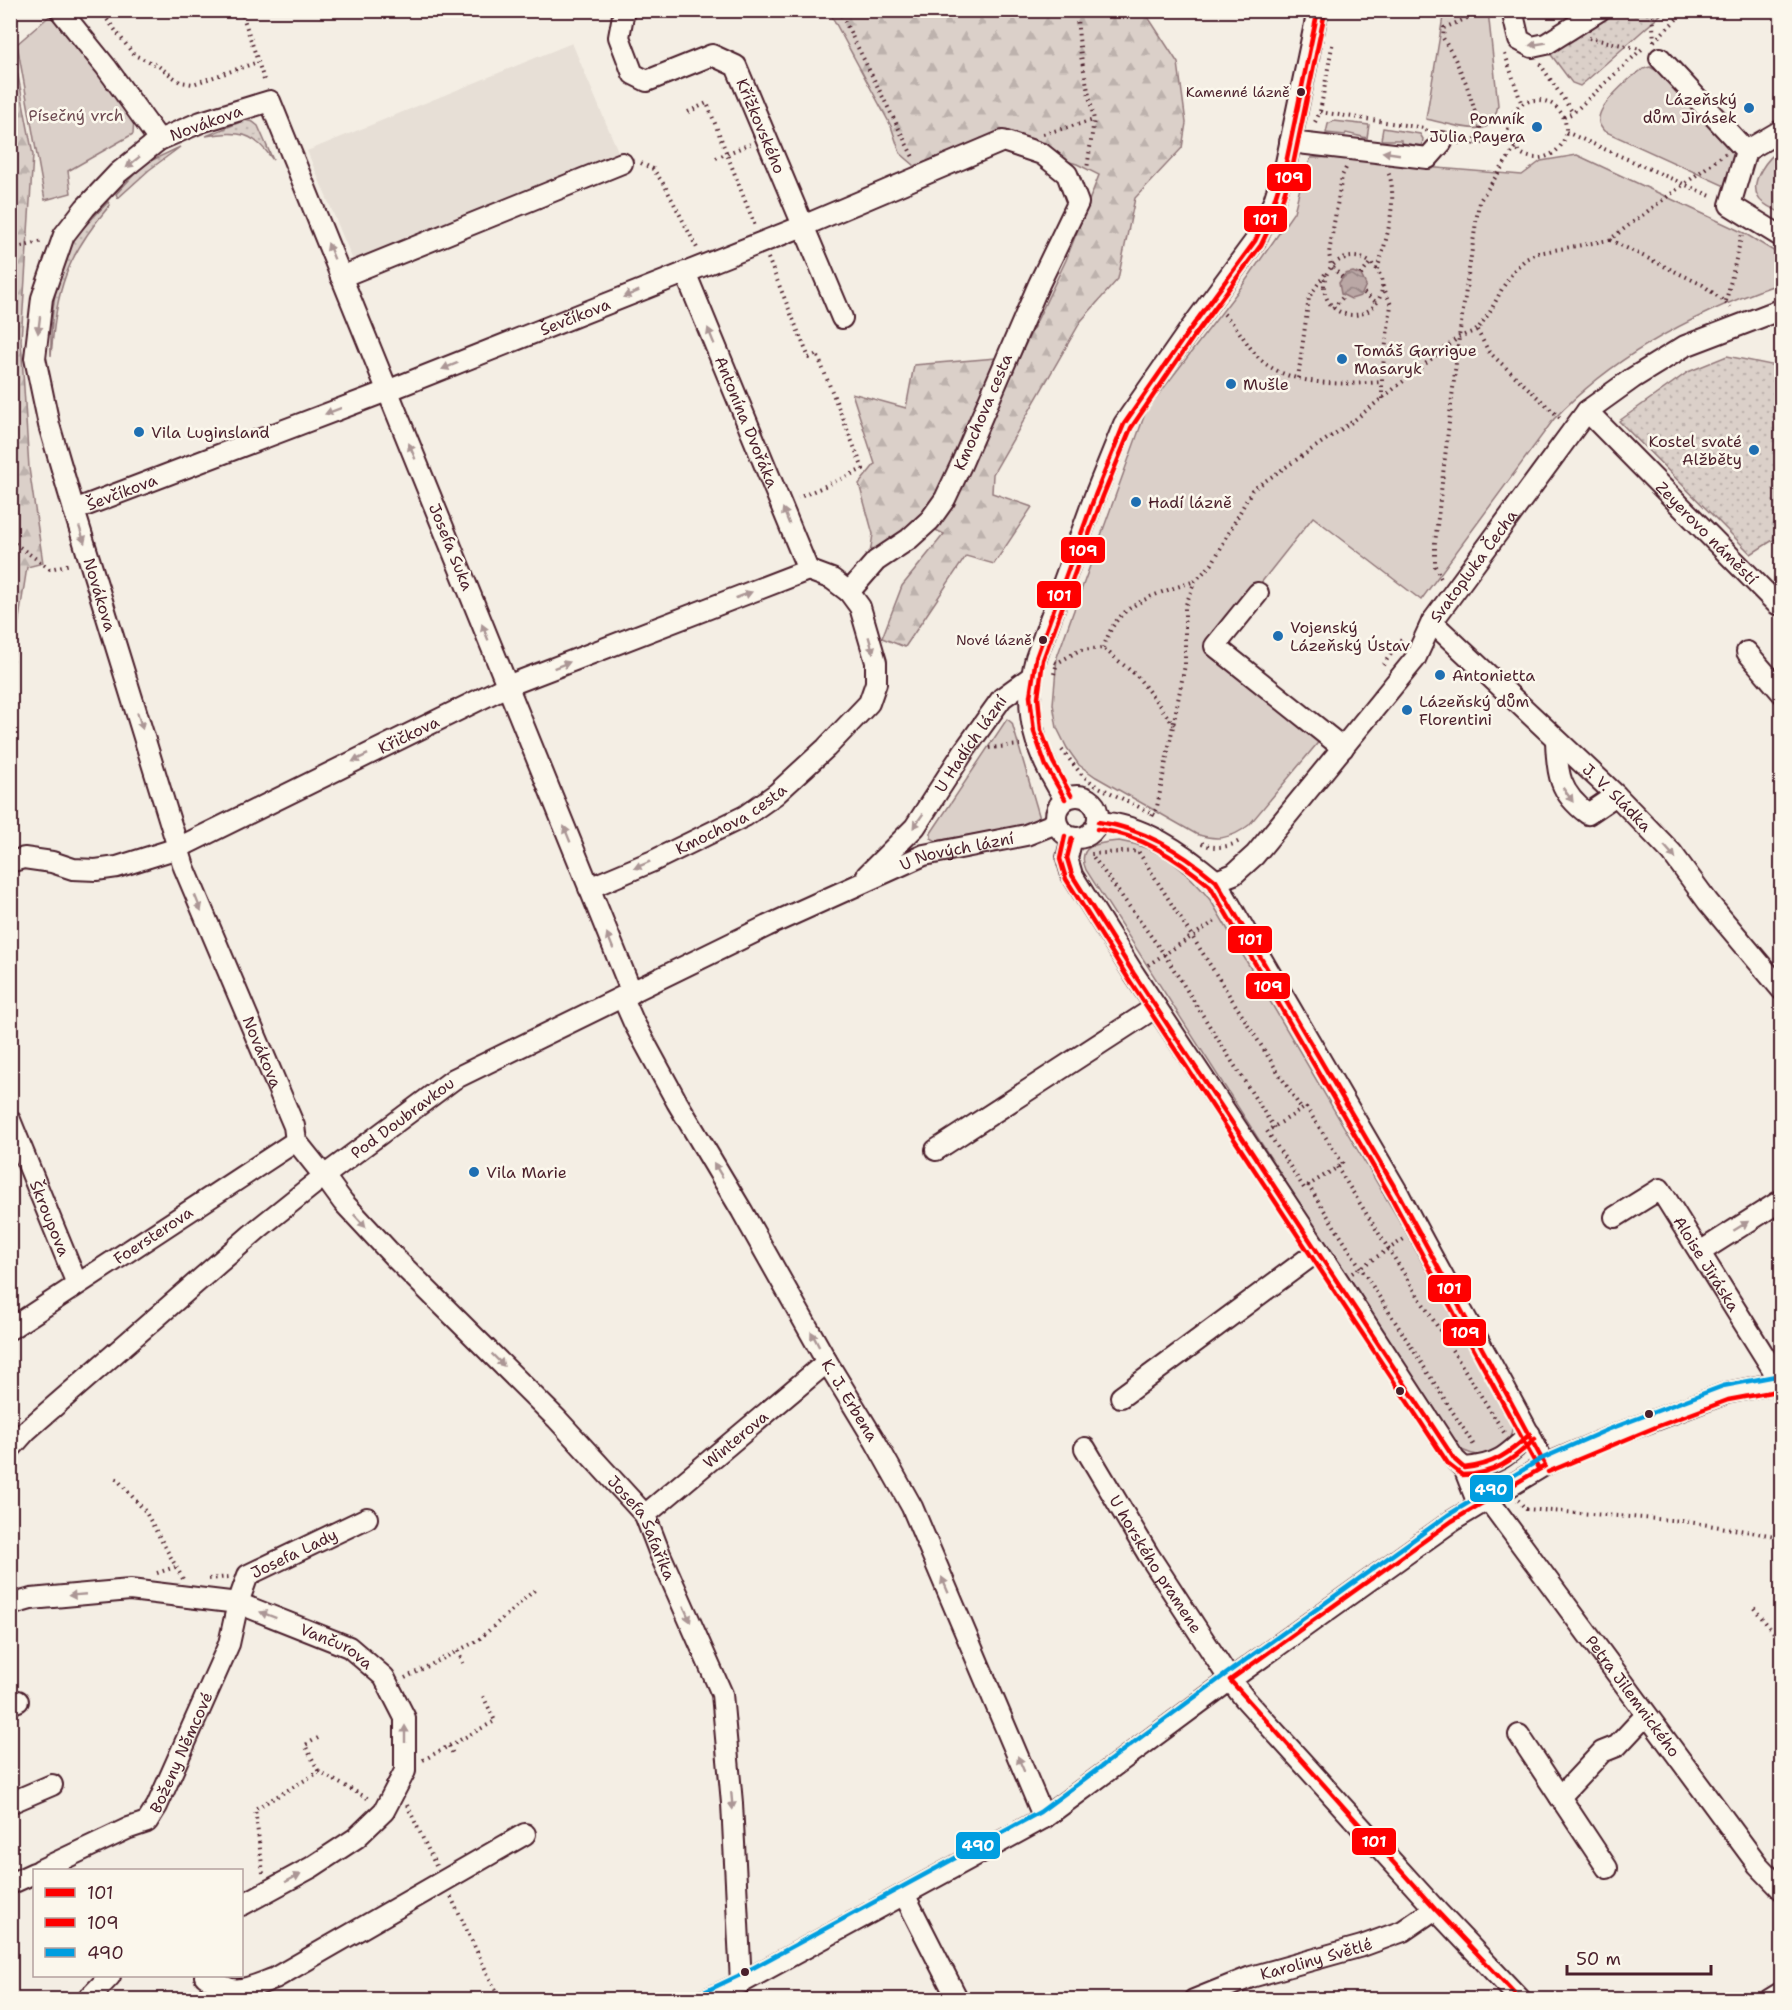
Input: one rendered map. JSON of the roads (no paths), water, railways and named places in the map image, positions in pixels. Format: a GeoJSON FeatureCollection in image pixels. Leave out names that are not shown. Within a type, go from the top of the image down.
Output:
{"type":"FeatureCollection","features":[{"type":"Feature","properties":{"kind":"street"},"geometry":{"type":"LineString","coordinates":[[60,10],[159,140]]}},
{"type":"Feature","properties":{"kind":"street","name":"Křížkovského"},"geometry":{"type":"LineString","coordinates":[[624,10],[619,37],[633,74],[647,81],[712,55],[736,66],[842,318]]}},
{"type":"Feature","properties":{"kind":"street"},"geometry":{"type":"LineString","coordinates":[[1065,799],[1036,743],[1029,706],[1031,677],[1096,493],[1124,424],[1255,241],[1274,201],[1286,163],[1298,143],[1297,108],[1318,10]]}},
{"type":"Feature","properties":{"kind":"street"},"geometry":{"type":"LineString","coordinates":[[1512,10],[1522,39],[1536,47],[1546,44],[1600,10]]}},
{"type":"Feature","properties":{"kind":"street"},"geometry":{"type":"LineString","coordinates":[[1657,49],[1742,148]]}},
{"type":"Feature","properties":{"kind":"street","name":"Novákova"},"geometry":{"type":"LineString","coordinates":[[270,101],[201,122],[159,140],[118,173],[85,208],[64,235],[42,298],[35,358],[49,425],[184,867],[222,962],[294,1126],[296,1141],[324,1176]]}},
{"type":"Feature","properties":{"kind":"street","name":"Josefa Suka"},"geometry":{"type":"LineString","coordinates":[[270,101],[589,888],[628,996]]}},
{"type":"Feature","properties":{"kind":"street"},"geometry":{"type":"LineString","coordinates":[[1742,148],[1782,130]]}},
{"type":"Feature","properties":{"kind":"street","name":"Ševčíkova"},"geometry":{"type":"LineString","coordinates":[[74,510],[387,391],[803,226],[1003,141],[1042,154],[1067,174],[1078,203]]}},
{"type":"Feature","properties":{"kind":"street"},"geometry":{"type":"LineString","coordinates":[[1298,143],[1428,158],[1442,142]]}},
{"type":"Feature","properties":{"kind":"street"},"geometry":{"type":"LineString","coordinates":[[1742,148],[1730,205],[1782,237]]}},
{"type":"Feature","properties":{"kind":"street"},"geometry":{"type":"LineString","coordinates":[[341,277],[622,163]]}},
{"type":"Feature","properties":{"kind":"street","name":"Kmochova cesta"},"geometry":{"type":"LineString","coordinates":[[849,592],[876,561],[909,539],[930,520],[945,499],[1039,284],[1078,203]]}},
{"type":"Feature","properties":{"kind":"street","name":"Antonína Dvořáka"},"geometry":{"type":"LineString","coordinates":[[685,272],[808,570]]}},
{"type":"Feature","properties":{"kind":"street","name":"Svatopluka Čecha"},"geometry":{"type":"LineString","coordinates":[[1216,881],[1234,874],[1255,855],[1415,659],[1432,622],[1587,411],[1633,378],[1685,346],[1780,311]]}},
{"type":"Feature","properties":{"kind":"street","name":"Zeyerovo náměstí"},"geometry":{"type":"LineString","coordinates":[[1587,411],[1777,604]]}},
{"type":"Feature","properties":{"kind":"street","name":"Kmochova cesta"},"geometry":{"type":"LineString","coordinates":[[589,888],[653,861],[745,816],[776,794],[869,703],[876,683],[876,662],[860,607],[849,592],[832,579],[808,570]]}},
{"type":"Feature","properties":{"kind":"street","name":"Křičkova"},"geometry":{"type":"LineString","coordinates":[[17,860],[52,862],[73,869],[96,870],[117,867],[178,848],[507,686],[808,570]]}},
{"type":"Feature","properties":{"kind":"street"},"geometry":{"type":"LineString","coordinates":[[1258,593],[1215,646],[1343,748]]}},
{"type":"Feature","properties":{"kind":"street","name":"J. V. Sládka"},"geometry":{"type":"LineString","coordinates":[[1432,622],[1616,795],[1672,853],[1708,902],[1782,990]]}},
{"type":"Feature","properties":{"kind":"street"},"geometry":{"type":"LineString","coordinates":[[1748,652],[1782,693]]}},
{"type":"Feature","properties":{"kind":"street","name":"U Hadích lázní"},"geometry":{"type":"LineString","coordinates":[[860,883],[915,827],[964,751],[1002,698],[1031,677]]}},
{"type":"Feature","properties":{"kind":"street"},"geometry":{"type":"LineString","coordinates":[[1556,740],[1556,764],[1563,788],[1576,805],[1588,814],[1616,795]]}},
{"type":"Feature","properties":{"kind":"street"},"geometry":{"type":"LineString","coordinates":[[1081,796],[1095,806],[1098,822],[1091,833],[1078,839],[1072,838],[1059,830],[1056,814],[1059,805],[1065,799],[1081,796]]}},
{"type":"Feature","properties":{"kind":"street"},"geometry":{"type":"LineString","coordinates":[[1098,822],[1113,822],[1140,842],[1188,857],[1216,881],[1393,1183],[1491,1361],[1545,1465]]}},
{"type":"Feature","properties":{"kind":"street","name":"U Nových lázní"},"geometry":{"type":"LineString","coordinates":[[860,883],[924,855],[1026,835],[1056,823]]}},
{"type":"Feature","properties":{"kind":"street"},"geometry":{"type":"LineString","coordinates":[[1072,838],[1066,858],[1072,875],[1134,974],[1339,1282],[1448,1451],[1464,1468],[1482,1501]]}},
{"type":"Feature","properties":{"kind":"street","name":"Pod Doubravkou"},"geometry":{"type":"LineString","coordinates":[[10,1449],[26,1431],[259,1228],[324,1176],[454,1079],[860,883]]}},
{"type":"Feature","properties":{"kind":"street","name":"K. J. Erbena"},"geometry":{"type":"LineString","coordinates":[[628,996],[634,1023],[677,1102],[912,1507],[1044,1818]]}},
{"type":"Feature","properties":{"kind":"street"},"geometry":{"type":"LineString","coordinates":[[936,1150],[1156,1007]]}},
{"type":"Feature","properties":{"kind":"street","name":"Škroupova"},"geometry":{"type":"LineString","coordinates":[[10,1120],[77,1284]]}},
{"type":"Feature","properties":{"kind":"street","name":"Foersterova"},"geometry":{"type":"LineString","coordinates":[[10,1329],[296,1141]]}},
{"type":"Feature","properties":{"kind":"street","name":"Josefa Šafaříka"},"geometry":{"type":"LineString","coordinates":[[324,1176],[343,1202],[396,1259],[557,1419],[645,1515],[722,1694],[732,1803],[741,1983]]}},
{"type":"Feature","properties":{"kind":"street","name":"Aloise Jiráska"},"geometry":{"type":"LineString","coordinates":[[1615,1217],[1660,1190],[1781,1382]]}},
{"type":"Feature","properties":{"kind":"street"},"geometry":{"type":"LineString","coordinates":[[1700,1252],[1782,1200]]}},
{"type":"Feature","properties":{"kind":"street"},"geometry":{"type":"LineString","coordinates":[[1121,1397],[1318,1251]]}},
{"type":"Feature","properties":{"kind":"street","name":"Winterova"},"geometry":{"type":"LineString","coordinates":[[645,1515],[827,1362]]}},
{"type":"Feature","properties":{"kind":"street"},"geometry":{"type":"LineString","coordinates":[[705,2000],[905,1896],[1044,1818],[1230,1680],[1482,1501],[1545,1465],[1653,1420],[1726,1393],[1781,1382]]}},
{"type":"Feature","properties":{"kind":"street"},"geometry":{"type":"LineString","coordinates":[[1464,1468],[1485,1467],[1510,1453],[1530,1434]]}},
{"type":"Feature","properties":{"kind":"street","name":"U horského pramene"},"geometry":{"type":"LineString","coordinates":[[1085,1448],[1148,1554],[1230,1680],[1245,1699],[1435,1910],[1521,2000]]}},
{"type":"Feature","properties":{"kind":"street","name":"Petra Jilemnického"},"geometry":{"type":"LineString","coordinates":[[1482,1501],[1758,1865],[1782,1890]]}},
{"type":"Feature","properties":{"kind":"street","name":"Josefa Lady"},"geometry":{"type":"LineString","coordinates":[[238,1604],[248,1575],[367,1518]]}},
{"type":"Feature","properties":{"kind":"street","name":"Vančurova"},"geometry":{"type":"LineString","coordinates":[[10,1605],[30,1599],[130,1590],[238,1604],[349,1647],[384,1677],[405,1718],[405,1771],[384,1811],[356,1838],[312,1867],[243,1904]]}},
{"type":"Feature","properties":{"kind":"street","name":"Boženy Němcové"},"geometry":{"type":"LineString","coordinates":[[42,1869],[129,1828],[147,1822],[158,1806],[229,1644],[238,1604]]}},
{"type":"Feature","properties":{"kind":"street"},"geometry":{"type":"LineString","coordinates":[[1560,1797],[1602,1752],[1617,1746],[1646,1715]]}},
{"type":"Feature","properties":{"kind":"street"},"geometry":{"type":"LineString","coordinates":[[1519,1735],[1607,1868]]}},
{"type":"Feature","properties":{"kind":"street"},"geometry":{"type":"LineString","coordinates":[[10,1803],[52,1785]]}},
{"type":"Feature","properties":{"kind":"street"},"geometry":{"type":"LineString","coordinates":[[206,1977],[220,1986],[240,1991],[275,1978],[525,1834]]}},
{"type":"Feature","properties":{"kind":"street"},"geometry":{"type":"LineString","coordinates":[[10,1884],[33,1873]]}},
{"type":"Feature","properties":{"kind":"street"},"geometry":{"type":"LineString","coordinates":[[905,1896],[958,2000]]}},
{"type":"Feature","properties":{"kind":"street","name":"Karoliny Světlé"},"geometry":{"type":"LineString","coordinates":[[1194,2000],[1251,1977],[1362,1946],[1403,1931],[1435,1910]]}},
{"type":"Feature","properties":{"kind":"street"},"geometry":{"type":"LineString","coordinates":[[87,2000],[109,1977]]}},
{"type":"Feature","properties":{"kind":"street"},"geometry":{"type":"LineString","coordinates":[[1769,2000],[1782,1992]]}},
{"type":"Feature","properties":{"kind":"water"},"geometry":{"type":"Polygon","coordinates":[[[1353,272],[1361,275],[1366,285],[1361,296],[1351,299],[1341,294],[1339,283],[1345,274],[1353,272]]]}},
{"type":"Feature","properties":{"kind":"place","name":"Kamenné lázně"},"geometry":{"type":"Point","coordinates":[1301,92]}},
{"type":"Feature","properties":{"kind":"place","name":"Lázeňský dům Jirásek"},"geometry":{"type":"Point","coordinates":[1749,108]}},
{"type":"Feature","properties":{"kind":"place","name":"Pomník Julia Payera"},"geometry":{"type":"Point","coordinates":[1537,127]}},
{"type":"Feature","properties":{"kind":"place","name":"Tomáš Garrigue Masaryk"},"geometry":{"type":"Point","coordinates":[1342,359]}},
{"type":"Feature","properties":{"kind":"place","name":"Mušle"},"geometry":{"type":"Point","coordinates":[1231,384]}},
{"type":"Feature","properties":{"kind":"place","name":"Vila Luginsland"},"geometry":{"type":"Point","coordinates":[139,432]}},
{"type":"Feature","properties":{"kind":"place","name":"Kostel svaté Alžběty"},"geometry":{"type":"Point","coordinates":[1754,450]}},
{"type":"Feature","properties":{"kind":"place","name":"Hadí lázně"},"geometry":{"type":"Point","coordinates":[1136,502]}},
{"type":"Feature","properties":{"kind":"place","name":"Vojenský Lázeňský Ústav"},"geometry":{"type":"Point","coordinates":[1278,636]}},
{"type":"Feature","properties":{"kind":"place","name":"Nové lázně"},"geometry":{"type":"Point","coordinates":[1043,640]}},
{"type":"Feature","properties":{"kind":"place","name":"Antonietta"},"geometry":{"type":"Point","coordinates":[1440,675]}},
{"type":"Feature","properties":{"kind":"place","name":"Lázeňský dům Florentini"},"geometry":{"type":"Point","coordinates":[1407,710]}},
{"type":"Feature","properties":{"kind":"place","name":"Vila Marie"},"geometry":{"type":"Point","coordinates":[474,1172]}},
{"type":"Feature","properties":{"kind":"park label","name":"Písečný vrch"},"geometry":{"type":"Point","coordinates":[76,115]}}]}
